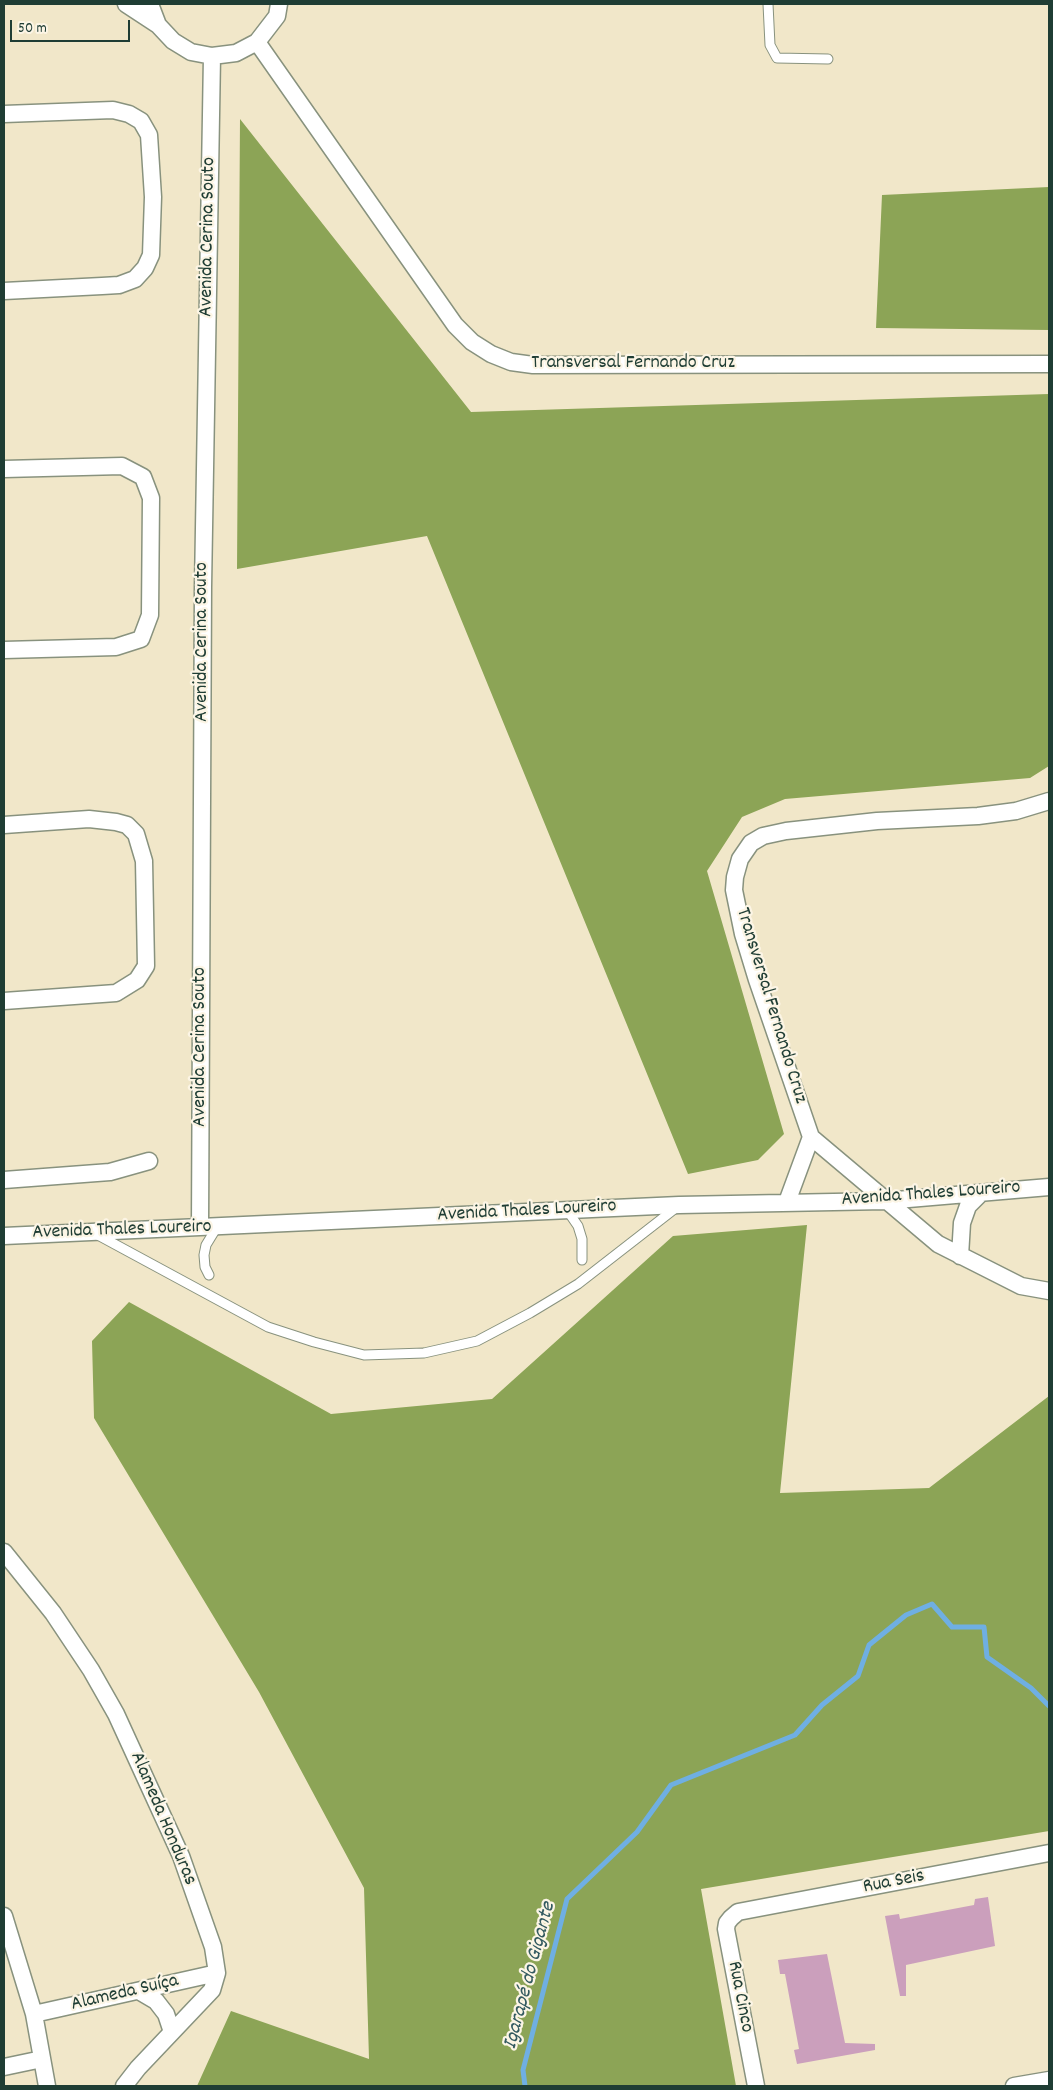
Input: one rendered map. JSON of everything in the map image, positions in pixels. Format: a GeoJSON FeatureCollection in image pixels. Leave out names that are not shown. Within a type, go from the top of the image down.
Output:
{"type":"FeatureCollection","features":[{"type":"Feature","properties":{"kind":"street"},"geometry":{"type":"LineString","coordinates":[[126,4],[158,25],[172,41],[191,52],[212,56],[236,53],[257,42],[277,16],[279,4]]}},
{"type":"Feature","properties":{"kind":"street"},"geometry":{"type":"LineString","coordinates":[[150,4],[158,25]]}},
{"type":"Feature","properties":{"kind":"street","name":"Transversal Fernando Cruz"},"geometry":{"type":"LineString","coordinates":[[257,42],[455,325],[472,342],[492,354],[512,362],[533,365],[1049,364]]}},
{"type":"Feature","properties":{"kind":"street","name":"Avenida Cerina Souto"},"geometry":{"type":"LineString","coordinates":[[200,1227],[203,587],[212,56]]}},
{"type":"Feature","properties":{"kind":"street"},"geometry":{"type":"LineString","coordinates":[[4,114],[113,110],[129,114],[142,121],[150,135],[153,197],[151,255],[145,268],[135,279],[119,285],[4,291]]}},
{"type":"Feature","properties":{"kind":"street"},"geometry":{"type":"LineString","coordinates":[[4,469],[122,466],[143,477],[151,498],[151,586],[150,615],[141,639],[116,647],[4,650]]}},
{"type":"Feature","properties":{"kind":"street","name":"Transversal Fernando Cruz"},"geometry":{"type":"LineString","coordinates":[[811,1137],[743,934],[734,890],[737,868],[744,853],[751,844],[763,836],[786,831],[877,821],[978,816],[1016,811],[1049,801]]}},
{"type":"Feature","properties":{"kind":"street"},"geometry":{"type":"LineString","coordinates":[[4,825],[89,819],[127,825],[136,834],[144,861],[146,966],[136,980],[116,993],[4,1001]]}},
{"type":"Feature","properties":{"kind":"street"},"geometry":{"type":"LineString","coordinates":[[787,1202],[811,1137],[938,1244],[959,1249],[1020,1286],[1049,1291]]}},
{"type":"Feature","properties":{"kind":"street"},"geometry":{"type":"LineString","coordinates":[[4,1180],[110,1172],[149,1161]]}},
{"type":"Feature","properties":{"kind":"street","name":"Avenida Thales Loureiro"},"geometry":{"type":"LineString","coordinates":[[4,1236],[679,1205],[885,1201],[1049,1187]]}},
{"type":"Feature","properties":{"kind":"street"},"geometry":{"type":"LineString","coordinates":[[959,1249],[962,1223],[968,1206],[981,1193]]}},
{"type":"Feature","properties":{"kind":"street","name":"Alameda Honduras"},"geometry":{"type":"LineString","coordinates":[[4,1552],[53,1613],[91,1670],[116,1714],[181,1856],[213,1947],[217,1973]]}},
{"type":"Feature","properties":{"kind":"street","name":"Rua Seis"},"geometry":{"type":"LineString","coordinates":[[738,1912],[1049,1853]]}},
{"type":"Feature","properties":{"kind":"street","name":"Rua Cinco"},"geometry":{"type":"LineString","coordinates":[[738,1912],[726,1922],[726,1929],[756,2086]]}},
{"type":"Feature","properties":{"kind":"street"},"geometry":{"type":"LineString","coordinates":[[4,1916],[34,2014],[46,2086]]}},
{"type":"Feature","properties":{"kind":"street"},"geometry":{"type":"LineString","coordinates":[[124,2086],[212,1990],[217,1973]]}},
{"type":"Feature","properties":{"kind":"street","name":"Alameda Suíça"},"geometry":{"type":"LineString","coordinates":[[34,2014],[217,1973]]}},
{"type":"Feature","properties":{"kind":"street"},"geometry":{"type":"LineString","coordinates":[[139,1990],[156,2000],[166,2014],[172,2032]]}},
{"type":"Feature","properties":{"kind":"street"},"geometry":{"type":"LineString","coordinates":[[4,2068],[42,2059]]}},
{"type":"Feature","properties":{"kind":"street"},"geometry":{"type":"LineString","coordinates":[[1014,2086],[1049,2080]]}},
{"type":"Feature","properties":{"kind":"lane"},"geometry":{"type":"LineString","coordinates":[[768,4],[770,45],[774,56],[777,58],[828,59]]}},
{"type":"Feature","properties":{"kind":"lane"},"geometry":{"type":"LineString","coordinates":[[91,1231],[268,1326],[314,1342],[364,1355],[424,1354],[477,1341],[530,1313],[578,1284],[679,1205]]}},
{"type":"Feature","properties":{"kind":"lane"},"geometry":{"type":"LineString","coordinates":[[568,1210],[578,1226],[582,1239],[582,1260]]}},
{"type":"Feature","properties":{"kind":"lane"},"geometry":{"type":"LineString","coordinates":[[208,1275],[204,1255],[206,1245],[218,1226]]}},
{"type":"Feature","properties":{"kind":"green space"},"geometry":{"type":"Polygon","coordinates":[[[240,119],[471,412],[1049,394],[1049,766],[1030,778],[785,799],[742,817],[707,871],[784,1134],[758,1160],[688,1174],[427,536],[237,569],[240,119]]]}},
{"type":"Feature","properties":{"kind":"green space"},"geometry":{"type":"Polygon","coordinates":[[[1049,187],[1049,330],[876,328],[882,195],[1049,187]]]}},
{"type":"Feature","properties":{"kind":"green space"},"geometry":{"type":"Polygon","coordinates":[[[807,1225],[780,1493],[929,1488],[1049,1396],[1049,1831],[701,1889],[736,2086],[197,2086],[231,2011],[369,2059],[364,1888],[259,1692],[94,1418],[92,1341],[129,1302],[331,1414],[492,1399],[673,1236],[807,1225]]]}},
{"type":"Feature","properties":{"kind":"building"},"geometry":{"type":"Polygon","coordinates":[[[988,1897],[995,1946],[906,1965],[906,1996],[900,1996],[885,1916],[899,1914],[900,1919],[974,1905],[975,1899],[988,1897]]]}},
{"type":"Feature","properties":{"kind":"building"},"geometry":{"type":"Polygon","coordinates":[[[827,1954],[845,2043],[875,2044],[875,2050],[797,2064],[794,2050],[799,2049],[785,1974],[780,1974],[778,1960],[827,1954]]]}},
{"type":"Feature","properties":{"kind":"waterway","name":"Igarapé do Gigante"},"geometry":{"type":"LineString","coordinates":[[525,2086],[523,2070],[567,1899],[637,1832],[671,1785],[795,1735],[822,1705],[858,1676],[869,1645],[906,1615],[932,1604],[952,1627],[984,1627],[987,1657],[1031,1688],[1049,1706]]}}]}
